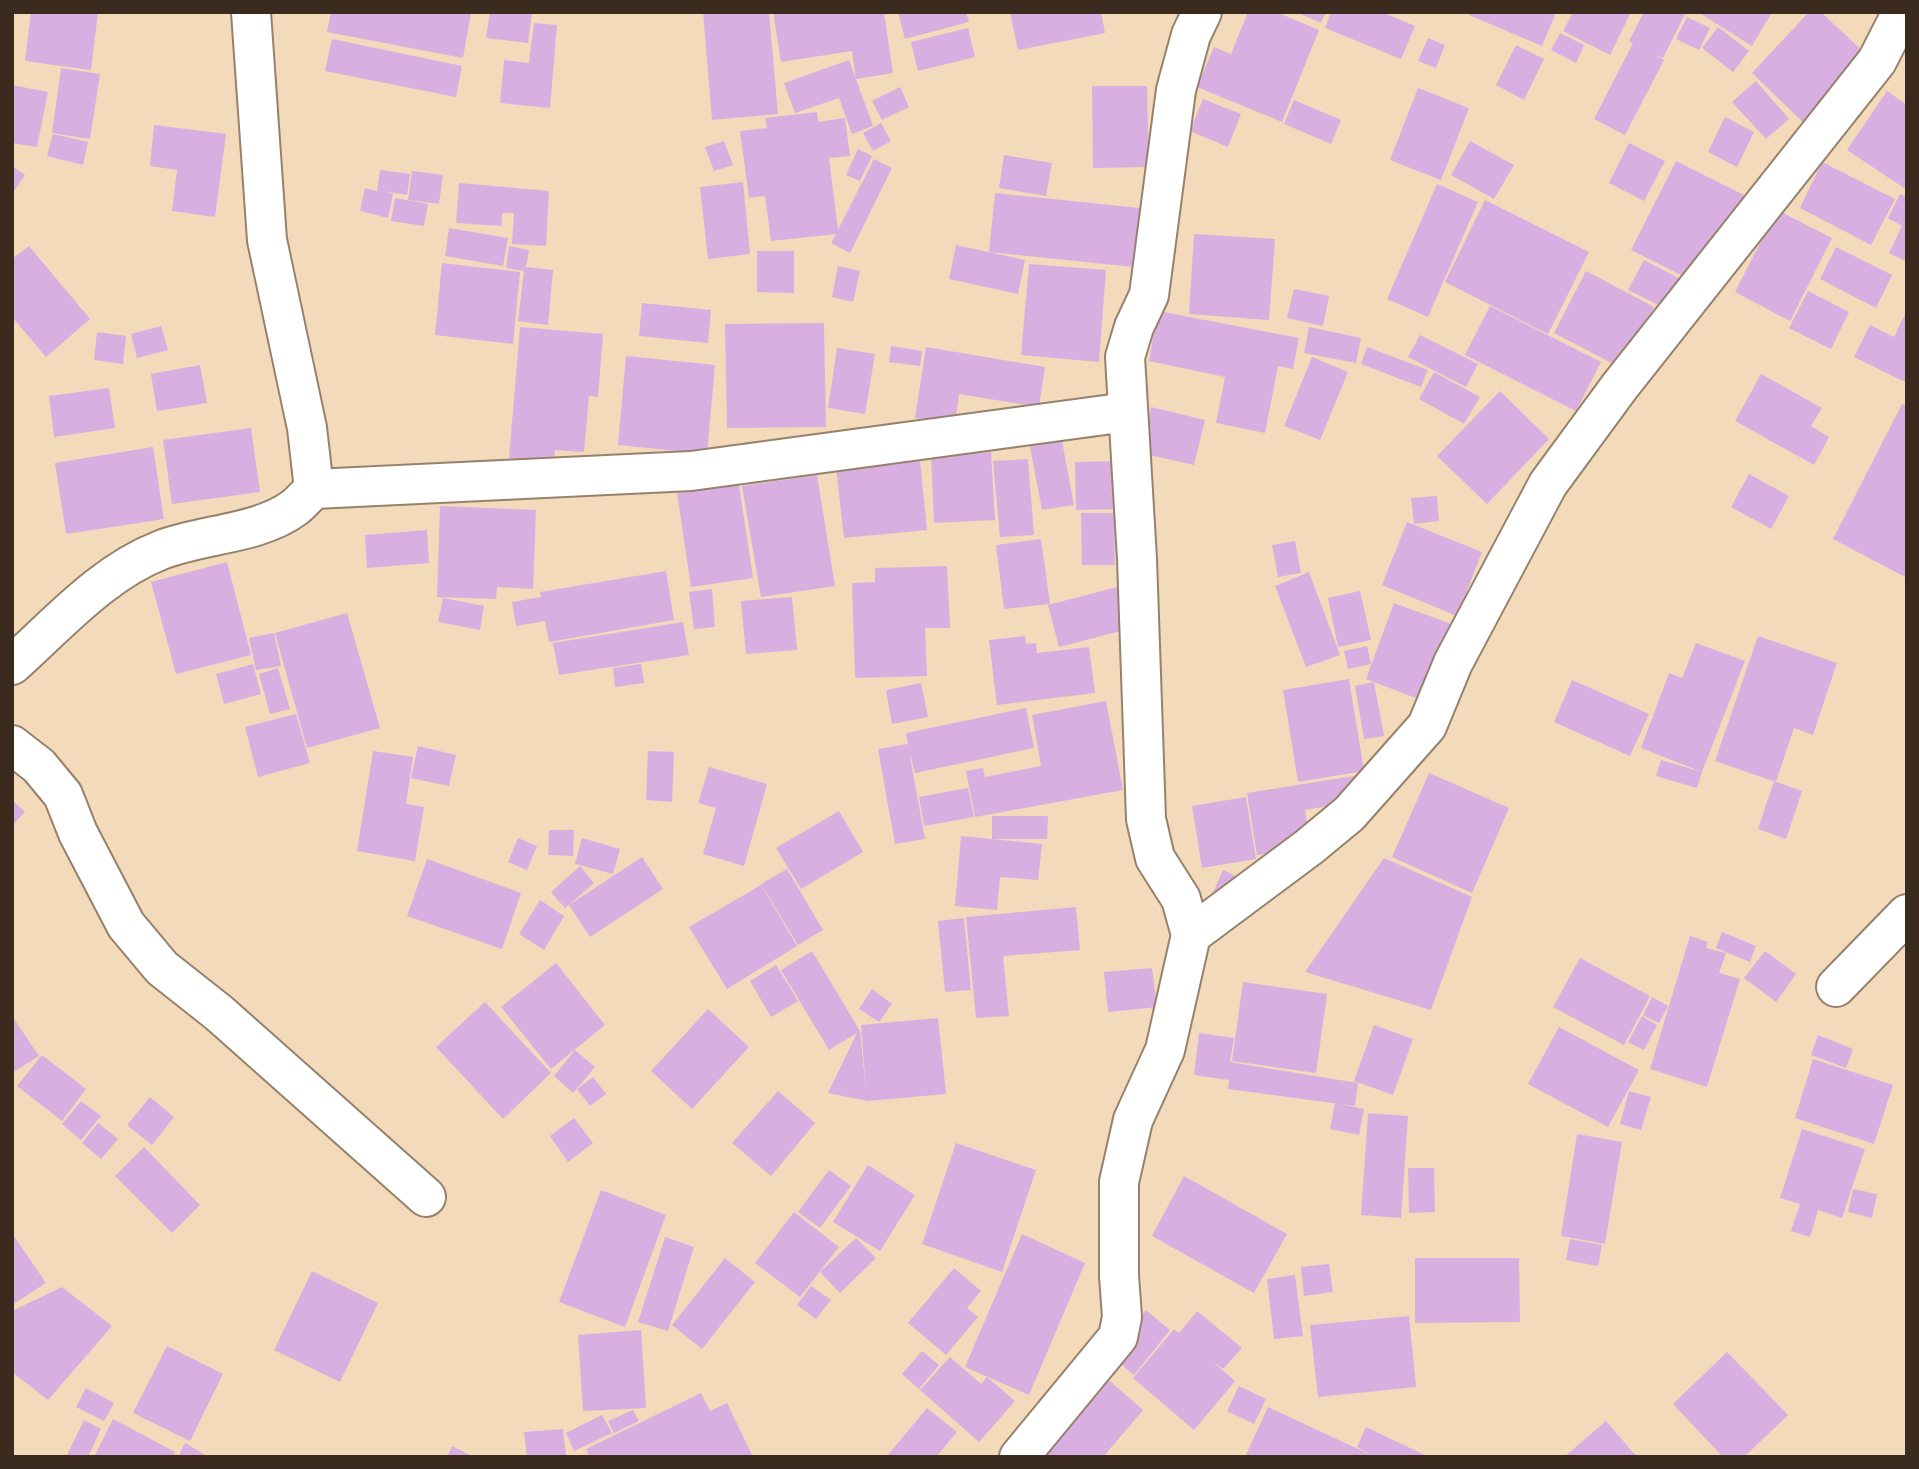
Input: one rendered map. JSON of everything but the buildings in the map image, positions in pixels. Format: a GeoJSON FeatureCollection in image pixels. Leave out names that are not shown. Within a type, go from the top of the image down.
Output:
{"type":"FeatureCollection","features":[{"type":"Feature","properties":{"kind":"street"},"geometry":{"type":"LineString","coordinates":[[251,12],[267,240],[307,428],[314,489]]}},
{"type":"Feature","properties":{"kind":"street"},"geometry":{"type":"LineString","coordinates":[[1019,1457],[1118,1337],[1122,1317],[1119,1182],[1133,1120],[1166,1050],[1191,935],[1181,899],[1155,858],[1146,819],[1137,559],[1125,357],[1134,327],[1149,295],[1176,90],[1191,35],[1202,12]]}},
{"type":"Feature","properties":{"kind":"street"},"geometry":{"type":"LineString","coordinates":[[1191,935],[1349,814],[1427,726],[1453,663],[1548,484],[1620,386],[1877,61],[1902,12]]}},
{"type":"Feature","properties":{"kind":"street"},"geometry":{"type":"LineString","coordinates":[[12,665],[100,585],[120,572],[160,550],[273,520],[295,508],[314,489],[691,471],[1127,412]]}},
{"type":"Feature","properties":{"kind":"street"},"geometry":{"type":"LineString","coordinates":[[12,745],[39,766],[63,795],[78,833],[126,925],[162,968],[219,1013],[426,1197]]}},
{"type":"Feature","properties":{"kind":"street"},"geometry":{"type":"LineString","coordinates":[[1836,988],[1907,914]]}}]}
